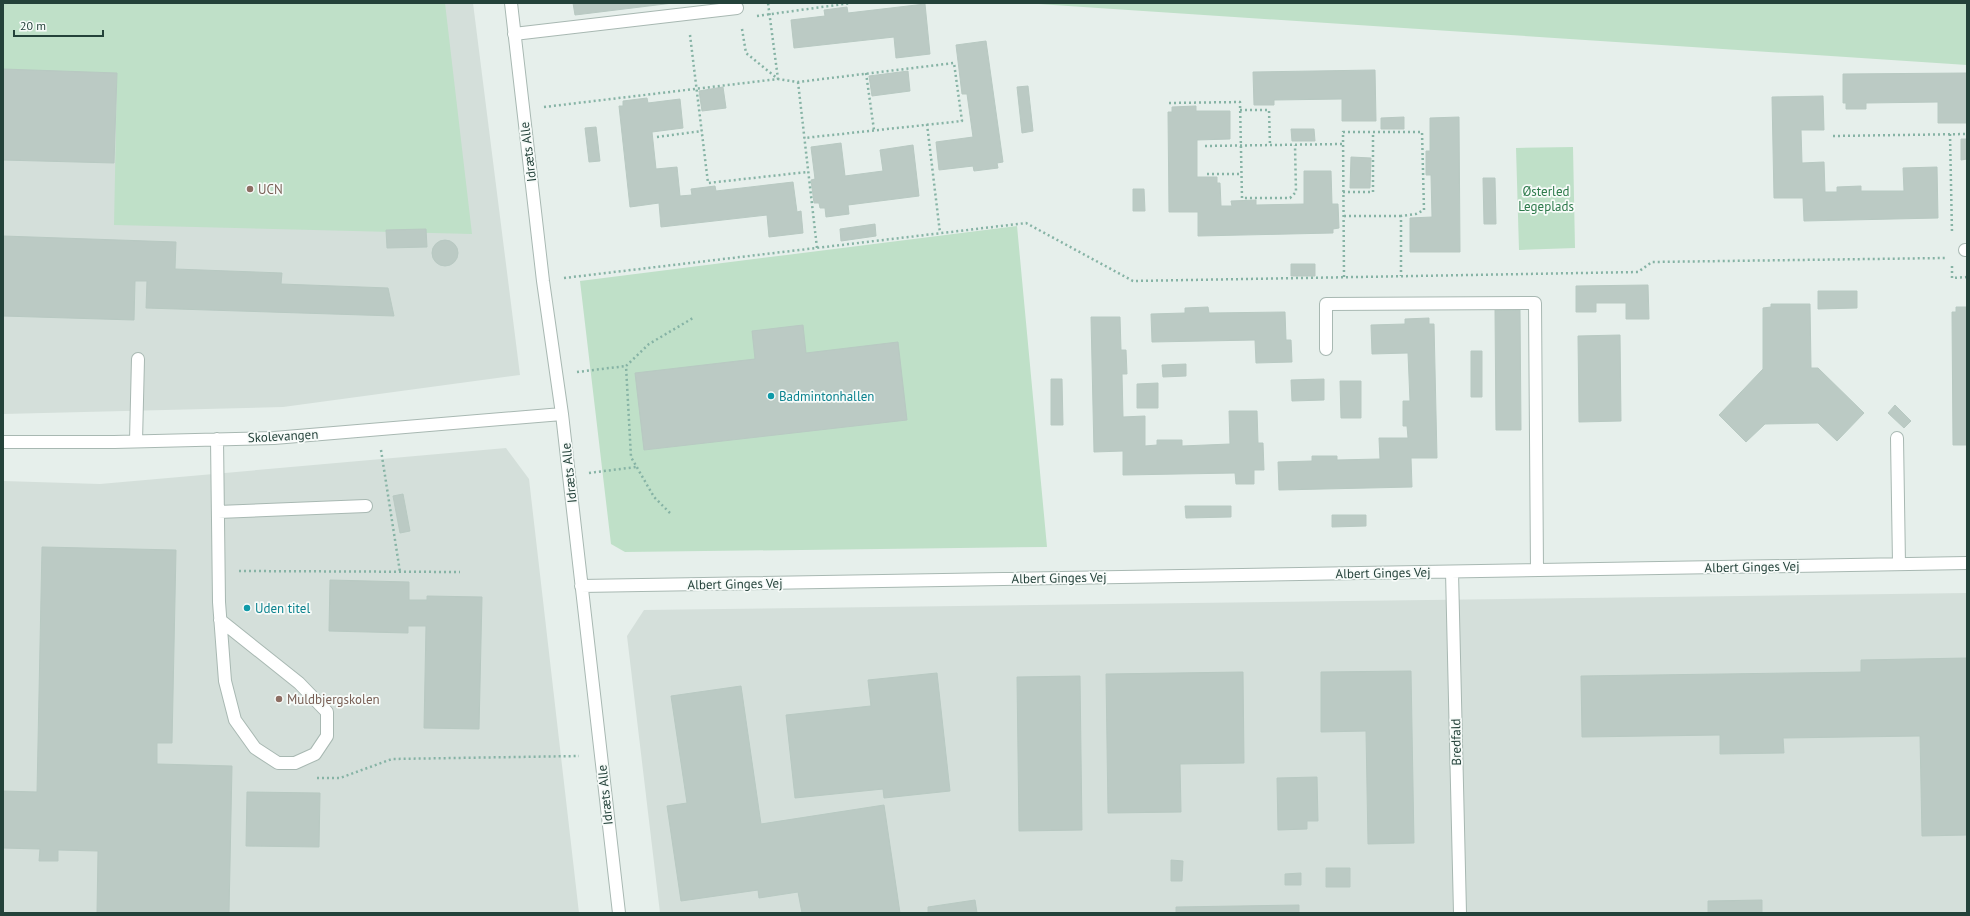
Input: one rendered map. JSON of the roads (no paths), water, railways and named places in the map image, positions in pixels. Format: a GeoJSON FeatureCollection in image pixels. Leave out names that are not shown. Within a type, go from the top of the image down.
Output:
{"type":"FeatureCollection","features":[{"type":"Feature","properties":{"kind":"street","name":"Idræts Alle"},"geometry":{"type":"LineString","coordinates":[[511,3],[543,280],[562,414],[619,913]]}},
{"type":"Feature","properties":{"kind":"street"},"geometry":{"type":"LineString","coordinates":[[514,34],[688,14],[739,13]]}},
{"type":"Feature","properties":{"kind":"street"},"geometry":{"type":"LineString","coordinates":[[1326,349],[1326,304],[1535,303],[1537,570]]}},
{"type":"Feature","properties":{"kind":"street"},"geometry":{"type":"LineString","coordinates":[[136,442],[138,358]]}},
{"type":"Feature","properties":{"kind":"street","name":"Skolevangen"},"geometry":{"type":"LineString","coordinates":[[3,442],[136,442],[274,438],[562,414]]}},
{"type":"Feature","properties":{"kind":"street"},"geometry":{"type":"LineString","coordinates":[[1897,438],[1899,564]]}},
{"type":"Feature","properties":{"kind":"street"},"geometry":{"type":"LineString","coordinates":[[218,440],[220,620],[225,681],[235,720],[255,748],[278,763],[296,763],[315,754],[327,736],[327,712],[299,683],[220,620]]}},
{"type":"Feature","properties":{"kind":"street"},"geometry":{"type":"LineString","coordinates":[[218,512],[366,506]]}},
{"type":"Feature","properties":{"kind":"street","name":"Albert Ginges Vej"},"geometry":{"type":"LineString","coordinates":[[581,586],[1967,563]]}},
{"type":"Feature","properties":{"kind":"street","name":"Bredfald"},"geometry":{"type":"LineString","coordinates":[[1452,572],[1460,913]]}},
{"type":"Feature","properties":{"kind":"place","name":"UCN"},"geometry":{"type":"Point","coordinates":[250,189]}},
{"type":"Feature","properties":{"kind":"place","name":"Badmintonhallen"},"geometry":{"type":"Point","coordinates":[771,396]}},
{"type":"Feature","properties":{"kind":"place","name":"Uden titel"},"geometry":{"type":"Point","coordinates":[247,608]}},
{"type":"Feature","properties":{"kind":"place","name":"Muldbjergskolen"},"geometry":{"type":"Point","coordinates":[279,699]}},
{"type":"Feature","properties":{"kind":"park label","name":"Østerled Legeplads"},"geometry":{"type":"Point","coordinates":[1546,198]}}]}
